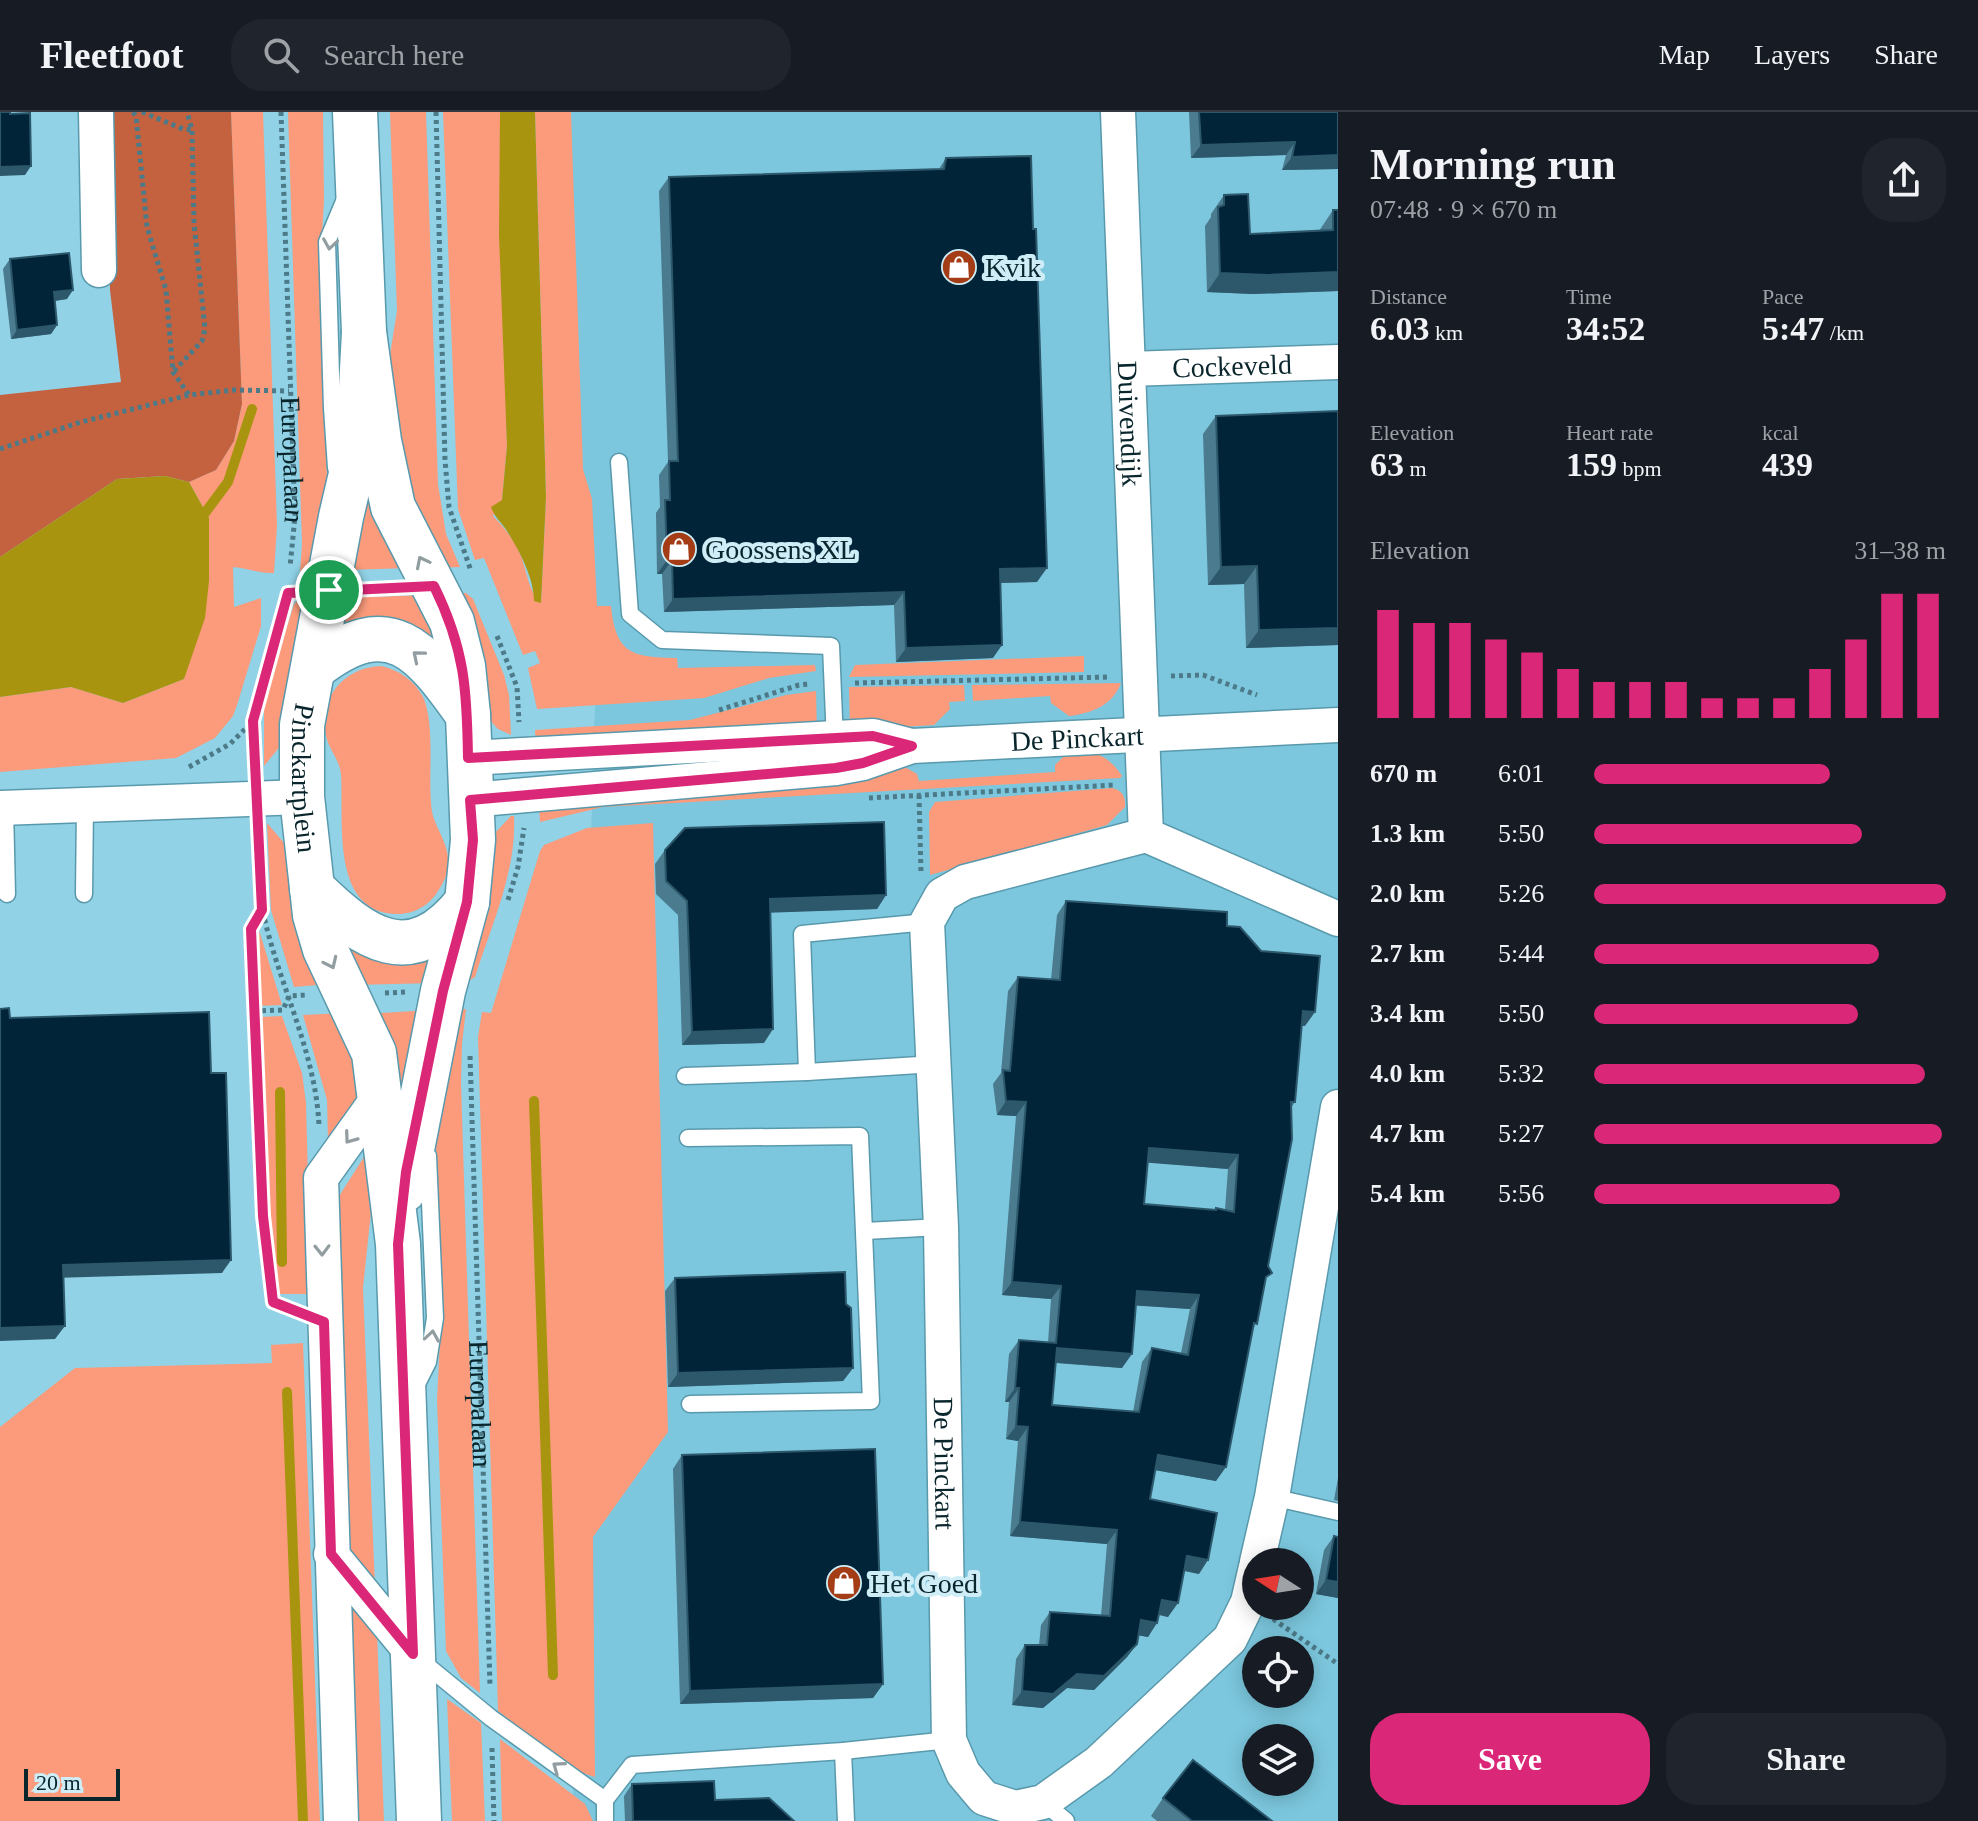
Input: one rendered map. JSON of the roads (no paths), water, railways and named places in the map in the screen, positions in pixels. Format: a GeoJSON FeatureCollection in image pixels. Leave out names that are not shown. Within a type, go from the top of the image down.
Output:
{"type":"FeatureCollection","features":[{"type":"Feature","properties":{"kind":"main road","name":"Europalaan"},"geometry":{"type":"LineString","coordinates":[[355,112],[364,332],[379,441],[393,507],[452,622],[460,651],[468,715]]}},
{"type":"Feature","properties":{"kind":"main road","name":"Europalaan"},"geometry":{"type":"LineString","coordinates":[[314,668],[309,584],[341,517],[358,444],[364,332]]}},
{"type":"Feature","properties":{"kind":"main road"},"geometry":{"type":"LineString","coordinates":[[312,888],[345,920],[373,937],[409,943],[446,927],[467,902],[473,840],[468,715],[423,658],[409,647],[391,640],[373,639],[349,644],[314,668]]}},
{"type":"Feature","properties":{"kind":"main road","name":"Pinckartplein"},"geometry":{"type":"LineString","coordinates":[[312,888],[302,797],[302,725],[314,668]]}},
{"type":"Feature","properties":{"kind":"main road","name":"Europalaan"},"geometry":{"type":"LineString","coordinates":[[312,888],[315,915],[325,949],[374,1053],[398,1244],[419,1821]]}},
{"type":"Feature","properties":{"kind":"main road","name":"Europalaan"},"geometry":{"type":"LineString","coordinates":[[398,1244],[406,1172],[443,991],[467,902]]}},
{"type":"Feature","properties":{"kind":"street"},"geometry":{"type":"LineString","coordinates":[[96,112],[99,270]]}},
{"type":"Feature","properties":{"kind":"street","name":"Duivendijk"},"geometry":{"type":"LineString","coordinates":[[1118,112],[1143,736]]}},
{"type":"Feature","properties":{"kind":"street","name":"Cockeveld"},"geometry":{"type":"LineString","coordinates":[[1128,369],[1338,362]]}},
{"type":"Feature","properties":{"kind":"street"},"geometry":{"type":"LineString","coordinates":[[1143,736],[1338,725]]}},
{"type":"Feature","properties":{"kind":"street","name":"De Pinckart"},"geometry":{"type":"LineString","coordinates":[[469,779],[835,753],[863,763],[912,746],[1143,736],[1146,835]]}},
{"type":"Feature","properties":{"kind":"street"},"geometry":{"type":"LineString","coordinates":[[2,807],[302,797]]}},
{"type":"Feature","properties":{"kind":"street"},"geometry":{"type":"LineString","coordinates":[[927,922],[942,895],[965,882],[1146,835],[1338,919]]}},
{"type":"Feature","properties":{"kind":"street","name":"De Pinckart"},"geometry":{"type":"LineString","coordinates":[[927,922],[941,1227],[949,1740],[983,1810],[1015,1808],[1055,1812],[1099,1762],[1230,1639],[1242,1614]]}},
{"type":"Feature","properties":{"kind":"street"},"geometry":{"type":"LineString","coordinates":[[341,1821],[321,1178],[379,1097]]}},
{"type":"Feature","properties":{"kind":"street","name":"De Pinckart"},"geometry":{"type":"LineString","coordinates":[[1261,1548],[1328,1226],[1338,1107]]}},
{"type":"Feature","properties":{"kind":"street"},"geometry":{"type":"LineString","coordinates":[[331,1554],[413,1654]]}},
{"type":"Feature","properties":{"kind":"lane","name":"Europalaan"},"geometry":{"type":"LineString","coordinates":[[341,517],[332,408],[327,242],[356,172]]}},
{"type":"Feature","properties":{"kind":"lane"},"geometry":{"type":"LineString","coordinates":[[619,462],[630,614],[662,640],[831,646],[835,753]]}},
{"type":"Feature","properties":{"kind":"lane"},"geometry":{"type":"LineString","coordinates":[[84,894],[85,804]]}},
{"type":"Feature","properties":{"kind":"lane"},"geometry":{"type":"LineString","coordinates":[[2,807],[7,894]]}},
{"type":"Feature","properties":{"kind":"lane"},"geometry":{"type":"LineString","coordinates":[[807,1072],[802,934],[927,922]]}},
{"type":"Feature","properties":{"kind":"lane"},"geometry":{"type":"LineString","coordinates":[[685,1076],[935,1064]]}},
{"type":"Feature","properties":{"kind":"lane","name":"Europalaan"},"geometry":{"type":"LineString","coordinates":[[404,1408],[428,1362],[435,1318],[424,1092]]}},
{"type":"Feature","properties":{"kind":"lane"},"geometry":{"type":"LineString","coordinates":[[688,1138],[860,1136],[871,1401],[690,1404]]}},
{"type":"Feature","properties":{"kind":"lane"},"geometry":{"type":"LineString","coordinates":[[865,1231],[941,1227]]}},
{"type":"Feature","properties":{"kind":"lane"},"geometry":{"type":"LineString","coordinates":[[1272,1497],[1338,1512]]}},
{"type":"Feature","properties":{"kind":"lane"},"geometry":{"type":"LineString","coordinates":[[413,1654],[491,1718],[605,1800]]}},
{"type":"Feature","properties":{"kind":"lane"},"geometry":{"type":"LineString","coordinates":[[605,1821],[605,1800],[632,1765],[843,1751],[949,1740]]}},
{"type":"Feature","properties":{"kind":"lane"},"geometry":{"type":"LineString","coordinates":[[843,1751],[846,1821]]}},
{"type":"Feature","properties":{"kind":"waterway"},"geometry":{"type":"LineString","coordinates":[[199,521],[228,482],[252,409]]}},
{"type":"Feature","properties":{"kind":"waterway"},"geometry":{"type":"LineString","coordinates":[[280,1092],[282,1262]]}},
{"type":"Feature","properties":{"kind":"waterway"},"geometry":{"type":"LineString","coordinates":[[534,1101],[553,1675]]}},
{"type":"Feature","properties":{"kind":"waterway"},"geometry":{"type":"LineString","coordinates":[[287,1392],[303,1821]]}},
{"type":"Feature","properties":{"kind":"place","name":"Kvik"},"geometry":{"type":"Point","coordinates":[959,267]}},
{"type":"Feature","properties":{"kind":"place","name":"Goossens XL"},"geometry":{"type":"Point","coordinates":[679,549]}},
{"type":"Feature","properties":{"kind":"place","name":"Het Goed"},"geometry":{"type":"Point","coordinates":[844,1583]}}]}
